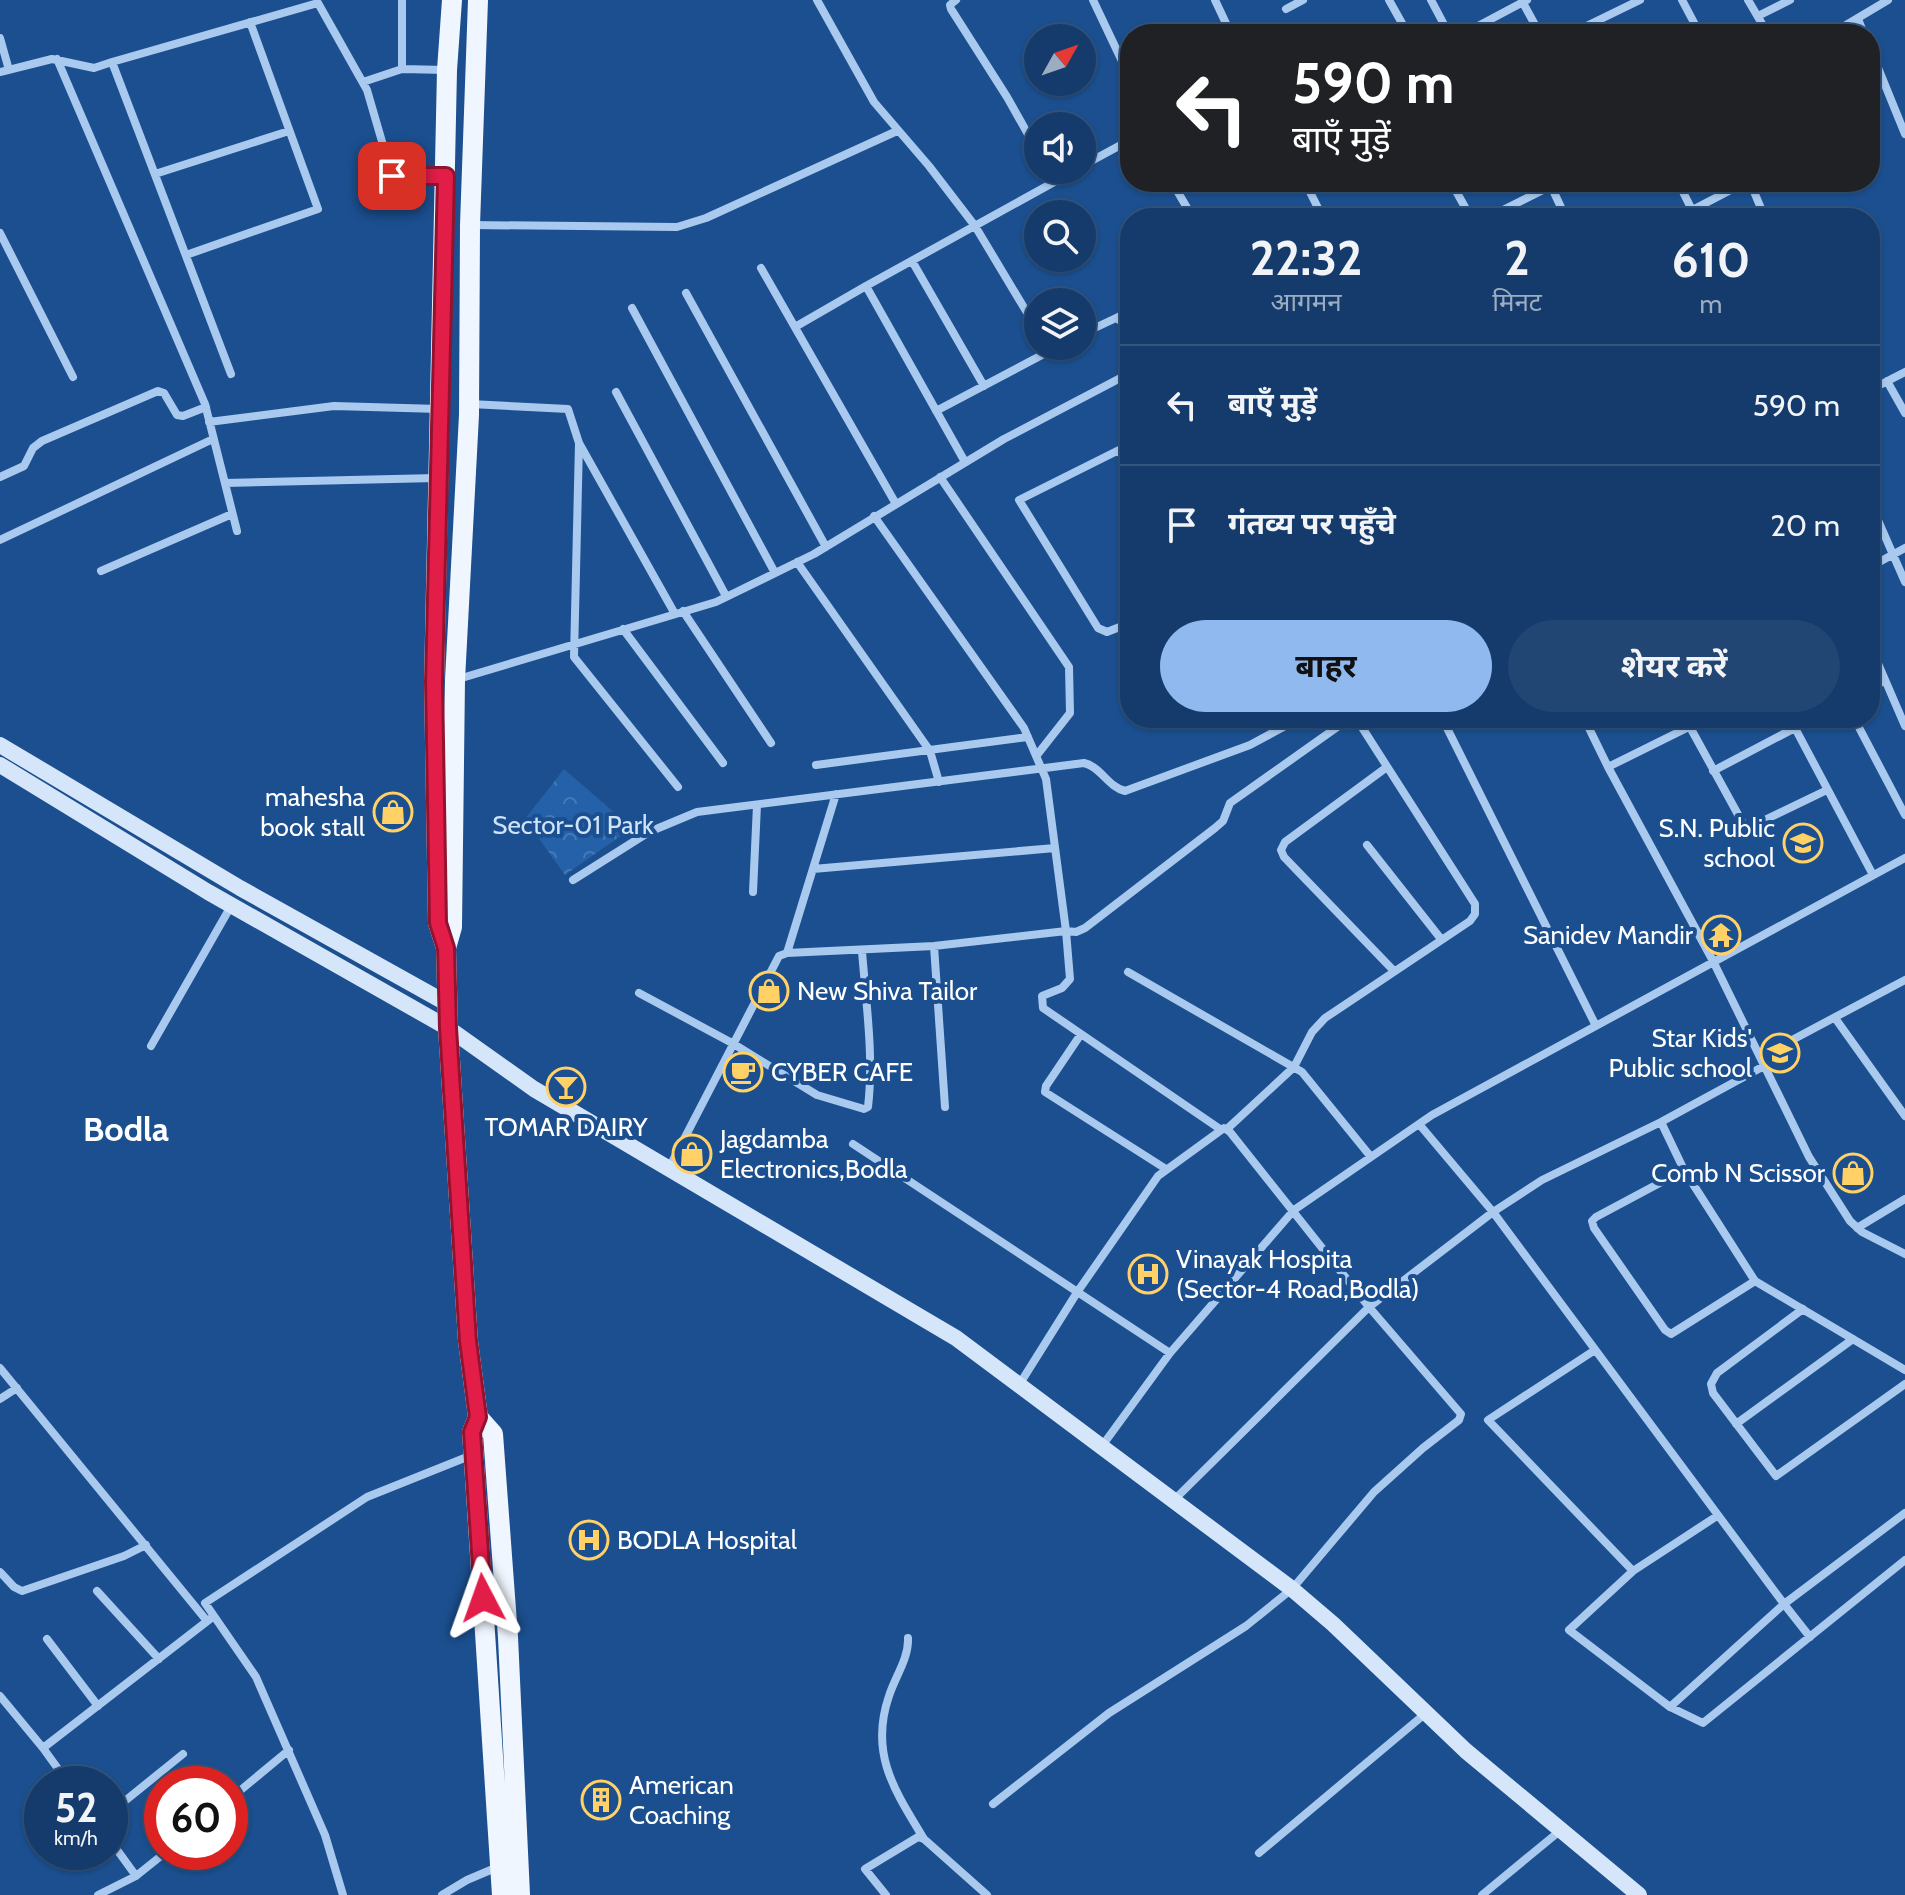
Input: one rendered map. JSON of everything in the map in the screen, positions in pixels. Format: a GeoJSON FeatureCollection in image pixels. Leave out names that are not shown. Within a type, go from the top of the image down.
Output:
{"type":"FeatureCollection","features":[{"type":"Feature","properties":{"kind":"main road"},"geometry":{"type":"LineString","coordinates":[[452,0],[447,70],[439,478],[444,681],[438,923],[446,948],[448,1028],[468,1341],[478,1417],[472,1432],[473,1454],[502,1895]]}},
{"type":"Feature","properties":{"kind":"main road"},"geometry":{"type":"LineString","coordinates":[[444,681],[469,404],[470,225],[478,0]]}},
{"type":"Feature","properties":{"kind":"main road"},"geometry":{"type":"LineString","coordinates":[[443,330],[469,330]]}},
{"type":"Feature","properties":{"kind":"main road"},"geometry":{"type":"LineString","coordinates":[[0,745],[240,888],[448,1004]]}},
{"type":"Feature","properties":{"kind":"main road"},"geometry":{"type":"LineString","coordinates":[[0,765],[232,905],[448,1028],[534,1089],[956,1338],[1292,1589],[1466,1751],[1639,1895]]}},
{"type":"Feature","properties":{"kind":"main road"},"geometry":{"type":"LineString","coordinates":[[478,1417],[493,1434],[508,1637],[520,1895]]}},
{"type":"Feature","properties":{"kind":"street"},"geometry":{"type":"LineString","coordinates":[[402,0],[402,69]]}},
{"type":"Feature","properties":{"kind":"street"},"geometry":{"type":"LineString","coordinates":[[817,0],[874,102],[975,226],[1024,308]]}},
{"type":"Feature","properties":{"kind":"street"},"geometry":{"type":"LineString","coordinates":[[956,0],[950,5],[951,9],[1024,127]]}},
{"type":"Feature","properties":{"kind":"street"},"geometry":{"type":"LineString","coordinates":[[1093,0],[1120,57]]}},
{"type":"Feature","properties":{"kind":"street"},"geometry":{"type":"LineString","coordinates":[[1215,0],[1226,24]]}},
{"type":"Feature","properties":{"kind":"street"},"geometry":{"type":"LineString","coordinates":[[1286,9],[1303,0]]}},
{"type":"Feature","properties":{"kind":"street"},"geometry":{"type":"LineString","coordinates":[[1389,0],[1402,24]]}},
{"type":"Feature","properties":{"kind":"street"},"geometry":{"type":"LineString","coordinates":[[1591,24],[1640,0]]}},
{"type":"Feature","properties":{"kind":"street"},"geometry":{"type":"LineString","coordinates":[[1682,0],[1695,24]]}},
{"type":"Feature","properties":{"kind":"street"},"geometry":{"type":"LineString","coordinates":[[1748,0],[1762,24]]}},
{"type":"Feature","properties":{"kind":"street"},"geometry":{"type":"LineString","coordinates":[[1758,16],[1790,0]]}},
{"type":"Feature","properties":{"kind":"street"},"geometry":{"type":"LineString","coordinates":[[1849,24],[1888,0]]}},
{"type":"Feature","properties":{"kind":"street"},"geometry":{"type":"LineString","coordinates":[[1434,1],[1444,24]]}},
{"type":"Feature","properties":{"kind":"street"},"geometry":{"type":"LineString","coordinates":[[1481,24],[1524,1],[1535,24]]}},
{"type":"Feature","properties":{"kind":"street"},"geometry":{"type":"LineString","coordinates":[[0,38],[5,71],[57,59],[94,68],[318,3],[363,82],[392,176],[446,176]]}},
{"type":"Feature","properties":{"kind":"street"},"geometry":{"type":"LineString","coordinates":[[1858,19],[1860,24]]}},
{"type":"Feature","properties":{"kind":"street"},"geometry":{"type":"LineString","coordinates":[[186,255],[318,209],[250,22]]}},
{"type":"Feature","properties":{"kind":"street"},"geometry":{"type":"LineString","coordinates":[[57,59],[79,117],[206,407],[237,531]]}},
{"type":"Feature","properties":{"kind":"street"},"geometry":{"type":"LineString","coordinates":[[112,62],[231,374]]}},
{"type":"Feature","properties":{"kind":"street"},"geometry":{"type":"LineString","coordinates":[[363,82],[402,69],[447,70]]}},
{"type":"Feature","properties":{"kind":"street"},"geometry":{"type":"LineString","coordinates":[[1880,73],[1905,134]]}},
{"type":"Feature","properties":{"kind":"street"},"geometry":{"type":"LineString","coordinates":[[155,174],[289,131]]}},
{"type":"Feature","properties":{"kind":"street"},"geometry":{"type":"LineString","coordinates":[[470,225],[677,227],[706,218],[897,131]]}},
{"type":"Feature","properties":{"kind":"street"},"geometry":{"type":"LineString","coordinates":[[1096,158],[1120,145]]}},
{"type":"Feature","properties":{"kind":"street"},"geometry":{"type":"LineString","coordinates":[[795,327],[1051,184]]}},
{"type":"Feature","properties":{"kind":"street"},"geometry":{"type":"LineString","coordinates":[[1507,208],[1539,192]]}},
{"type":"Feature","properties":{"kind":"street"},"geometry":{"type":"LineString","coordinates":[[1696,208],[1728,192]]}},
{"type":"Feature","properties":{"kind":"street"},"geometry":{"type":"LineString","coordinates":[[0,233],[73,377]]}},
{"type":"Feature","properties":{"kind":"street"},"geometry":{"type":"LineString","coordinates":[[912,261],[984,386]]}},
{"type":"Feature","properties":{"kind":"street"},"geometry":{"type":"LineString","coordinates":[[761,268],[896,504]]}},
{"type":"Feature","properties":{"kind":"street"},"geometry":{"type":"LineString","coordinates":[[866,286],[965,462]]}},
{"type":"Feature","properties":{"kind":"street"},"geometry":{"type":"LineString","coordinates":[[686,293],[826,547]]}},
{"type":"Feature","properties":{"kind":"street"},"geometry":{"type":"LineString","coordinates":[[632,308],[775,573]]}},
{"type":"Feature","properties":{"kind":"street"},"geometry":{"type":"LineString","coordinates":[[1096,327],[1120,316]]}},
{"type":"Feature","properties":{"kind":"street"},"geometry":{"type":"LineString","coordinates":[[1116,318],[1120,320]]}},
{"type":"Feature","properties":{"kind":"street"},"geometry":{"type":"LineString","coordinates":[[936,411],[1028,360]]}},
{"type":"Feature","properties":{"kind":"street"},"geometry":{"type":"LineString","coordinates":[[1880,385],[1905,372]]}},
{"type":"Feature","properties":{"kind":"street"},"geometry":{"type":"LineString","coordinates":[[444,681],[679,613],[726,596],[826,547],[1004,439],[1120,378]]}},
{"type":"Feature","properties":{"kind":"street"},"geometry":{"type":"LineString","coordinates":[[1887,381],[1905,413]]}},
{"type":"Feature","properties":{"kind":"street"},"geometry":{"type":"LineString","coordinates":[[0,477],[24,466],[33,448],[42,441],[158,391],[164,393],[177,415],[187,415],[206,407]]}},
{"type":"Feature","properties":{"kind":"street"},"geometry":{"type":"LineString","coordinates":[[616,392],[726,596]]}},
{"type":"Feature","properties":{"kind":"street"},"geometry":{"type":"LineString","coordinates":[[469,404],[564,406],[570,412],[579,443],[679,613],[771,743]]}},
{"type":"Feature","properties":{"kind":"street"},"geometry":{"type":"LineString","coordinates":[[209,422],[334,406],[441,409]]}},
{"type":"Feature","properties":{"kind":"street"},"geometry":{"type":"LineString","coordinates":[[0,540],[213,439]]}},
{"type":"Feature","properties":{"kind":"street"},"geometry":{"type":"LineString","coordinates":[[579,443],[574,657],[678,787]]}},
{"type":"Feature","properties":{"kind":"street"},"geometry":{"type":"LineString","coordinates":[[1120,452],[1019,500],[1098,628],[1107,632],[1120,627]]}},
{"type":"Feature","properties":{"kind":"street"},"geometry":{"type":"LineString","coordinates":[[940,477],[1069,667],[1070,713],[1037,755]]}},
{"type":"Feature","properties":{"kind":"street"},"geometry":{"type":"LineString","coordinates":[[225,483],[439,478]]}},
{"type":"Feature","properties":{"kind":"street"},"geometry":{"type":"LineString","coordinates":[[101,571],[232,514]]}},
{"type":"Feature","properties":{"kind":"street"},"geometry":{"type":"LineString","coordinates":[[874,516],[1028,737],[1037,755],[1055,848],[1070,979],[1062,988],[1042,996],[1041,1004],[1224,1129],[1294,1210],[1369,1307],[1459,1410],[1461,1417],[1374,1492],[1292,1589],[1246,1626],[1109,1713],[993,1804]]}},
{"type":"Feature","properties":{"kind":"street"},"geometry":{"type":"LineString","coordinates":[[1880,525],[1905,582]]}},
{"type":"Feature","properties":{"kind":"street"},"geometry":{"type":"LineString","coordinates":[[1880,562],[1905,548]]}},
{"type":"Feature","properties":{"kind":"street"},"geometry":{"type":"LineString","coordinates":[[797,562],[930,751],[939,782]]}},
{"type":"Feature","properties":{"kind":"street"},"geometry":{"type":"LineString","coordinates":[[623,629],[723,763]]}},
{"type":"Feature","properties":{"kind":"street"},"geometry":{"type":"LineString","coordinates":[[1880,668],[1905,726]]}},
{"type":"Feature","properties":{"kind":"street"},"geometry":{"type":"LineString","coordinates":[[1880,683],[1885,680]]}},
{"type":"Feature","properties":{"kind":"street"},"geometry":{"type":"LineString","coordinates":[[573,880],[649,832],[705,810],[1087,763],[1118,790],[1129,791],[1254,743],[1282,728]]}},
{"type":"Feature","properties":{"kind":"street"},"geometry":{"type":"LineString","coordinates":[[669,1169],[779,956],[787,953],[934,946],[1076,932],[1215,828],[1223,821],[1230,803],[1339,728]]}},
{"type":"Feature","properties":{"kind":"street"},"geometry":{"type":"LineString","coordinates":[[1019,1385],[1078,1291],[1166,1169],[1224,1129],[1294,1067],[1312,1032],[1325,1018],[1470,921],[1475,914],[1475,904],[1360,728]]}},
{"type":"Feature","properties":{"kind":"street"},"geometry":{"type":"LineString","coordinates":[[1447,728],[1596,1026]]}},
{"type":"Feature","properties":{"kind":"street"},"geometry":{"type":"LineString","coordinates":[[1589,728],[1713,961],[1809,1157],[1850,1221],[1857,1228],[1905,1254]]}},
{"type":"Feature","properties":{"kind":"street"},"geometry":{"type":"LineString","coordinates":[[1608,767],[1688,728]]}},
{"type":"Feature","properties":{"kind":"street"},"geometry":{"type":"LineString","coordinates":[[1691,728],[1746,829],[1827,790]]}},
{"type":"Feature","properties":{"kind":"street"},"geometry":{"type":"LineString","coordinates":[[1713,771],[1795,728],[1873,875]]}},
{"type":"Feature","properties":{"kind":"street"},"geometry":{"type":"LineString","coordinates":[[1859,728],[1905,815]]}},
{"type":"Feature","properties":{"kind":"street"},"geometry":{"type":"LineString","coordinates":[[816,765],[1028,737]]}},
{"type":"Feature","properties":{"kind":"street"},"geometry":{"type":"LineString","coordinates":[[1387,767],[1285,842],[1281,850],[1284,857],[1394,971]]}},
{"type":"Feature","properties":{"kind":"street"},"geometry":{"type":"LineString","coordinates":[[787,953],[836,794]]}},
{"type":"Feature","properties":{"kind":"street"},"geometry":{"type":"LineString","coordinates":[[753,892],[757,805]]}},
{"type":"Feature","properties":{"kind":"street"},"geometry":{"type":"LineString","coordinates":[[1367,845],[1441,939]]}},
{"type":"Feature","properties":{"kind":"street"},"geometry":{"type":"LineString","coordinates":[[813,869],[1055,848]]}},
{"type":"Feature","properties":{"kind":"street"},"geometry":{"type":"LineString","coordinates":[[1102,1446],[1170,1353],[1294,1210],[1419,1124],[1905,858]]}},
{"type":"Feature","properties":{"kind":"street"},"geometry":{"type":"LineString","coordinates":[[151,1046],[232,905]]}},
{"type":"Feature","properties":{"kind":"street"},"geometry":{"type":"LineString","coordinates":[[934,946],[945,1107]]}},
{"type":"Feature","properties":{"kind":"street"},"geometry":{"type":"LineString","coordinates":[[639,993],[732,1043],[817,1095],[861,1109],[868,1107],[870,1085],[862,951]]}},
{"type":"Feature","properties":{"kind":"street"},"geometry":{"type":"LineString","coordinates":[[1128,972],[1294,1067],[1310,1080],[1371,1157]]}},
{"type":"Feature","properties":{"kind":"street"},"geometry":{"type":"LineString","coordinates":[[1174,1500],[1369,1307],[1493,1212],[1542,1180],[1661,1122],[1905,980]]}},
{"type":"Feature","properties":{"kind":"street"},"geometry":{"type":"LineString","coordinates":[[1835,1018],[1905,1116]]}},
{"type":"Feature","properties":{"kind":"street"},"geometry":{"type":"LineString","coordinates":[[1081,1034],[1045,1092],[1166,1169]]}},
{"type":"Feature","properties":{"kind":"street"},"geometry":{"type":"LineString","coordinates":[[1661,1122],[1684,1170],[1755,1281],[1905,1370]]}},
{"type":"Feature","properties":{"kind":"street"},"geometry":{"type":"LineString","coordinates":[[1419,1124],[1493,1212],[1810,1637]]}},
{"type":"Feature","properties":{"kind":"street"},"geometry":{"type":"LineString","coordinates":[[853,1144],[1170,1353]]}},
{"type":"Feature","properties":{"kind":"street"},"geometry":{"type":"LineString","coordinates":[[1684,1170],[1596,1217],[1592,1221],[1594,1228],[1668,1333],[1675,1333],[1755,1281]]}},
{"type":"Feature","properties":{"kind":"street"},"geometry":{"type":"LineString","coordinates":[[1857,1228],[1905,1199]]}},
{"type":"Feature","properties":{"kind":"street"},"geometry":{"type":"LineString","coordinates":[[1803,1309],[1717,1373],[1712,1380],[1713,1393],[1776,1476],[1905,1384]]}},
{"type":"Feature","properties":{"kind":"street"},"geometry":{"type":"LineString","coordinates":[[1736,1424],[1853,1339]]}},
{"type":"Feature","properties":{"kind":"street"},"geometry":{"type":"LineString","coordinates":[[1595,1350],[1488,1420],[1633,1571]]}},
{"type":"Feature","properties":{"kind":"street"},"geometry":{"type":"LineString","coordinates":[[0,1368],[146,1545],[211,1618],[256,1677],[325,1835],[343,1895]]}},
{"type":"Feature","properties":{"kind":"street"},"geometry":{"type":"LineString","coordinates":[[0,1399],[17,1388]]}},
{"type":"Feature","properties":{"kind":"street"},"geometry":{"type":"LineString","coordinates":[[211,1618],[205,1603],[367,1497],[473,1454]]}},
{"type":"Feature","properties":{"kind":"street"},"geometry":{"type":"LineString","coordinates":[[1670,1707],[1784,1604],[1905,1513]]}},
{"type":"Feature","properties":{"kind":"street"},"geometry":{"type":"LineString","coordinates":[[1717,1516],[1633,1571],[1569,1630],[1670,1707],[1703,1723],[1905,1560]]}},
{"type":"Feature","properties":{"kind":"street"},"geometry":{"type":"LineString","coordinates":[[0,1572],[22,1591],[124,1556],[146,1545]]}},
{"type":"Feature","properties":{"kind":"street"},"geometry":{"type":"LineString","coordinates":[[97,1591],[159,1659]]}},
{"type":"Feature","properties":{"kind":"street"},"geometry":{"type":"LineString","coordinates":[[43,1748],[211,1618]]}},
{"type":"Feature","properties":{"kind":"street"},"geometry":{"type":"LineString","coordinates":[[908,1638],[907,1650],[885,1711],[881,1743],[892,1784],[924,1839],[987,1895]]}},
{"type":"Feature","properties":{"kind":"street"},"geometry":{"type":"LineString","coordinates":[[47,1639],[98,1706]]}},
{"type":"Feature","properties":{"kind":"street"},"geometry":{"type":"LineString","coordinates":[[0,1696],[56,1766]]}},
{"type":"Feature","properties":{"kind":"street"},"geometry":{"type":"LineString","coordinates":[[1259,1853],[1426,1713]]}},
{"type":"Feature","properties":{"kind":"street"},"geometry":{"type":"LineString","coordinates":[[248,1784],[289,1750]]}},
{"type":"Feature","properties":{"kind":"street"},"geometry":{"type":"LineString","coordinates":[[128,1798],[183,1754]]}},
{"type":"Feature","properties":{"kind":"street"},"geometry":{"type":"LineString","coordinates":[[1482,1895],[1561,1830]]}},
{"type":"Feature","properties":{"kind":"street"},"geometry":{"type":"LineString","coordinates":[[886,1895],[865,1869],[911,1840],[918,1837],[924,1839]]}},
{"type":"Feature","properties":{"kind":"street"},"geometry":{"type":"LineString","coordinates":[[128,1865],[136,1876]]}},
{"type":"Feature","properties":{"kind":"street"},"geometry":{"type":"LineString","coordinates":[[442,1895],[467,1880],[501,1866]]}},
{"type":"Feature","properties":{"kind":"street"},"geometry":{"type":"LineString","coordinates":[[98,1895],[144,1870]]}},
{"type":"Feature","properties":{"kind":"green space","name":"Sector-01 Park"},"geometry":{"type":"Polygon","coordinates":[[[564,769],[632,828],[565,875],[525,819],[564,769]]]}},
{"type":"Feature","properties":{"kind":"place","name":"mahesha book stall"},"geometry":{"type":"Point","coordinates":[393,812]}},
{"type":"Feature","properties":{"kind":"place","name":"S.N. Public school"},"geometry":{"type":"Point","coordinates":[1803,843]}},
{"type":"Feature","properties":{"kind":"place","name":"Sanidev Mandir"},"geometry":{"type":"Point","coordinates":[1721,935]}},
{"type":"Feature","properties":{"kind":"place","name":"New Shiva Tailor"},"geometry":{"type":"Point","coordinates":[769,991]}},
{"type":"Feature","properties":{"kind":"place","name":"Star Kids' Public school"},"geometry":{"type":"Point","coordinates":[1780,1053]}},
{"type":"Feature","properties":{"kind":"place","name":"CYBER CAFE"},"geometry":{"type":"Point","coordinates":[743,1072]}},
{"type":"Feature","properties":{"kind":"place","name":"TOMAR DAIRY"},"geometry":{"type":"Point","coordinates":[566,1087]}},
{"type":"Feature","properties":{"kind":"place","name":"Jagdamba Electronics,Bodla"},"geometry":{"type":"Point","coordinates":[692,1154]}},
{"type":"Feature","properties":{"kind":"place","name":"Comb N Scissor"},"geometry":{"type":"Point","coordinates":[1853,1173]}},
{"type":"Feature","properties":{"kind":"place","name":"Vinayak Hospita (Sector-4 Road,Bodla)"},"geometry":{"type":"Point","coordinates":[1148,1274]}},
{"type":"Feature","properties":{"kind":"place","name":"BODLA Hospital"},"geometry":{"type":"Point","coordinates":[589,1540]}},
{"type":"Feature","properties":{"kind":"place","name":"American Coaching"},"geometry":{"type":"Point","coordinates":[601,1800]}},
{"type":"Feature","properties":{"kind":"district","name":"Bodla"},"geometry":{"type":"Point","coordinates":[126,1129]}},
{"type":"Feature","properties":{"kind":"route"},"geometry":{"type":"LineString","coordinates":[[392,176],[446,176],[434,682],[438,923],[446,948],[448,1028],[468,1341],[478,1417],[472,1432],[483,1598]]}}]}
